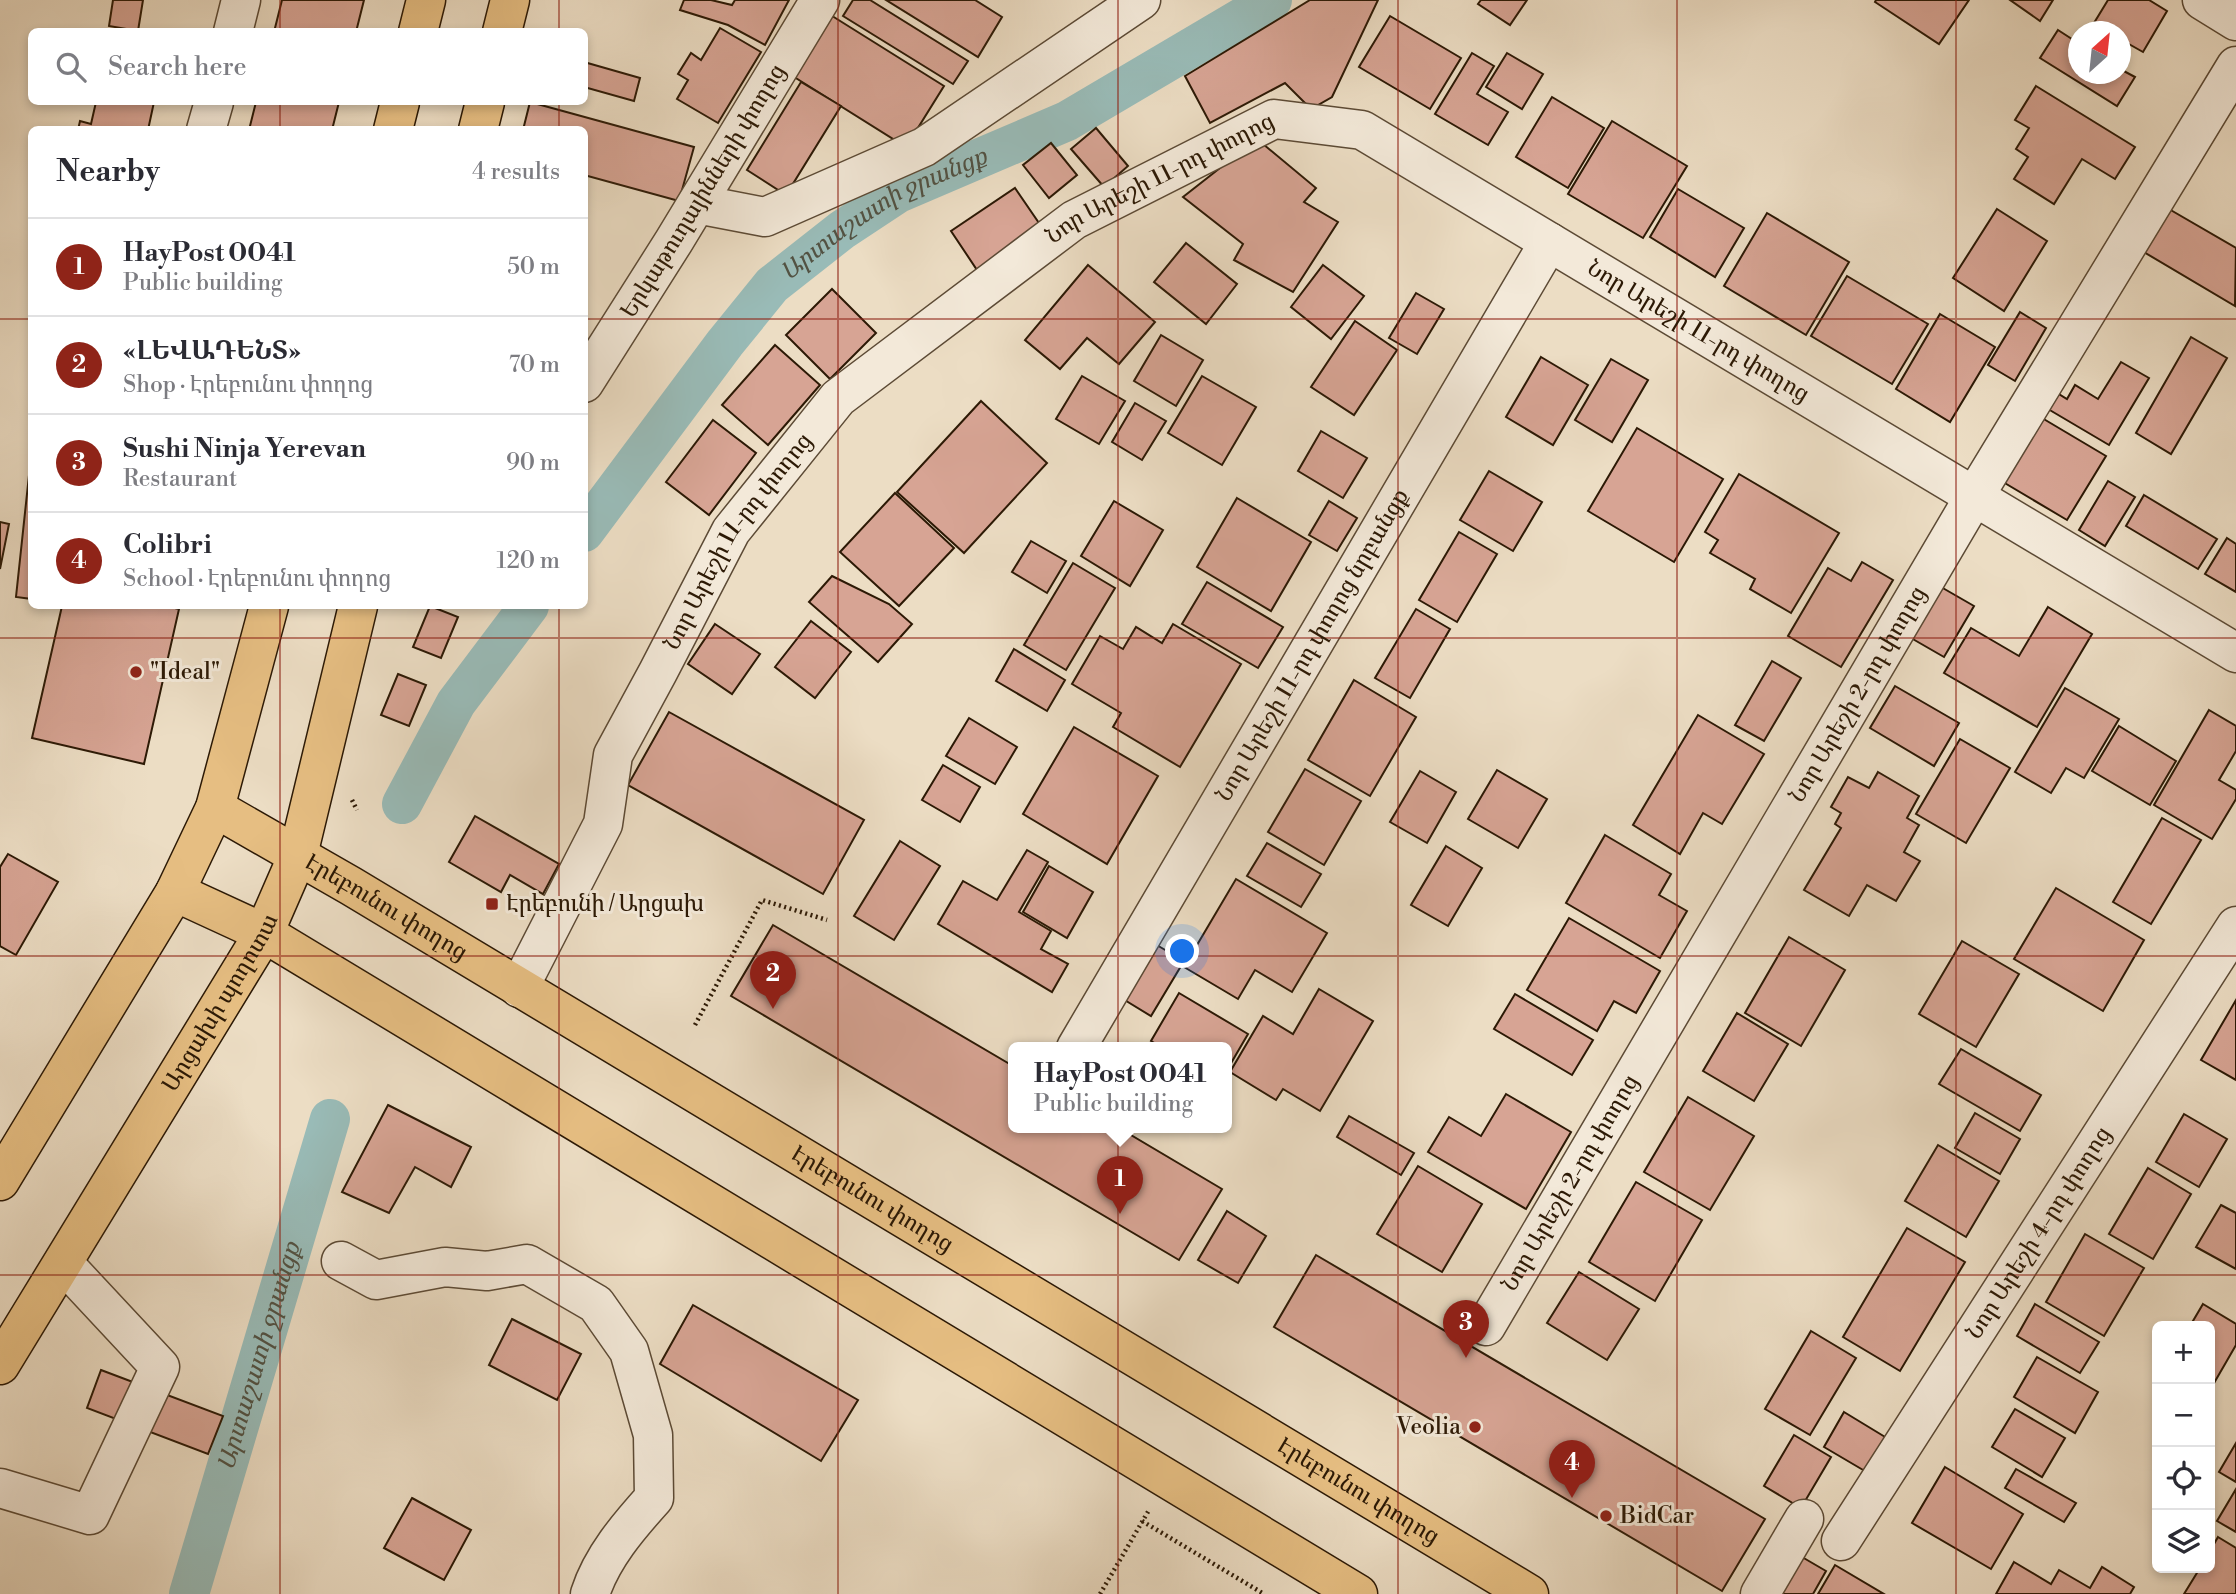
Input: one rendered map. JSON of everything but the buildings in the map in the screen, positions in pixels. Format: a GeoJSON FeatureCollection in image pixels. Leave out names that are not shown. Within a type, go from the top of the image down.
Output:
{"type":"FeatureCollection","features":[{"type":"Feature","properties":{"kind":"main road"},"geometry":{"type":"LineString","coordinates":[[419,28],[426,0]]}},
{"type":"Feature","properties":{"kind":"main road"},"geometry":{"type":"LineString","coordinates":[[503,28],[510,0]]}},
{"type":"Feature","properties":{"kind":"main road"},"geometry":{"type":"LineString","coordinates":[[394,126],[399,105]]}},
{"type":"Feature","properties":{"kind":"main road"},"geometry":{"type":"LineString","coordinates":[[479,126],[484,105]]}},
{"type":"Feature","properties":{"kind":"main road"},"geometry":{"type":"LineString","coordinates":[[0,1181],[175,892],[215,808],[268,609]]}},
{"type":"Feature","properties":{"kind":"main road","name":"Արցախի պողոտա"},"geometry":{"type":"LineString","coordinates":[[0,1366],[264,933],[298,855],[357,609]]}},
{"type":"Feature","properties":{"kind":"main road","name":"Էրեբունու փողոց"},"geometry":{"type":"LineString","coordinates":[[215,808],[298,855],[1529,1594]]}},
{"type":"Feature","properties":{"kind":"main road"},"geometry":{"type":"LineString","coordinates":[[175,892],[264,933],[1358,1594]]}},
{"type":"Feature","properties":{"kind":"street"},"geometry":{"type":"LineString","coordinates":[[234,28],[241,0]]}},
{"type":"Feature","properties":{"kind":"street","name":"Երկաթուղայինների փողոց"},"geometry":{"type":"LineString","coordinates":[[588,377],[697,204],[820,0]]}},
{"type":"Feature","properties":{"kind":"street"},"geometry":{"type":"LineString","coordinates":[[697,204],[765,218],[924,147],[1142,0]]}},
{"type":"Feature","properties":{"kind":"street"},"geometry":{"type":"LineString","coordinates":[[2202,0],[2236,21]]}},
{"type":"Feature","properties":{"kind":"street","name":"Նոր Արեշի 2-րդ փողոց"},"geometry":{"type":"LineString","coordinates":[[1486,1326],[1974,497],[2236,66]]}},
{"type":"Feature","properties":{"kind":"street"},"geometry":{"type":"LineString","coordinates":[[207,126],[213,105]]}},
{"type":"Feature","properties":{"kind":"street","name":"Նոր Արեշի 11-րդ փողոց"},"geometry":{"type":"LineString","coordinates":[[519,988],[603,824],[613,754],[731,531],[838,398],[1074,220],[1274,119],[1362,130],[2236,653]]}},
{"type":"Feature","properties":{"kind":"street","name":"Նոր Արեշի 11-րդ փողոց նրբանցք"},"geometry":{"type":"LineString","coordinates":[[1080,1042],[1549,242]]}},
{"type":"Feature","properties":{"kind":"street","name":"Նոր Արեշի 4-րդ փողոց"},"geometry":{"type":"LineString","coordinates":[[1841,1541],[2236,926]]}},
{"type":"Feature","properties":{"kind":"street"},"geometry":{"type":"LineString","coordinates":[[341,1261],[376,1280],[445,1267],[487,1270],[527,1265],[596,1304],[629,1351],[653,1435],[654,1498],[627,1528],[596,1576],[590,1594]]}},
{"type":"Feature","properties":{"kind":"street"},"geometry":{"type":"LineString","coordinates":[[0,1488],[90,1515],[160,1367],[63,1263]]}},
{"type":"Feature","properties":{"kind":"street"},"geometry":{"type":"LineString","coordinates":[[1760,1594],[1804,1519]]}},
{"type":"Feature","properties":{"kind":"path"},"geometry":{"type":"LineString","coordinates":[[695,1025],[762,900],[827,920]]}},
{"type":"Feature","properties":{"kind":"path"},"geometry":{"type":"LineString","coordinates":[[1100,1594],[1168,1479]]}},
{"type":"Feature","properties":{"kind":"path"},"geometry":{"type":"LineString","coordinates":[[1142,1521],[1264,1594]]}},
{"type":"Feature","properties":{"kind":"waterway","name":"Արտաշատի ջրանցք"},"geometry":{"type":"LineString","coordinates":[[588,527],[725,343],[772,285],[842,230],[898,193],[1067,121],[1272,0]]}},
{"type":"Feature","properties":{"kind":"waterway","name":"Արտաշատի ջրանցք"},"geometry":{"type":"LineString","coordinates":[[402,804],[456,703],[527,609]]}},
{"type":"Feature","properties":{"kind":"waterway","name":"Արտաշատի ջրանցք"},"geometry":{"type":"LineString","coordinates":[[189,1594],[330,1119]]}},
{"type":"Feature","properties":{"kind":"place","name":"\"Ideal\""},"geometry":{"type":"Point","coordinates":[136,672]}},
{"type":"Feature","properties":{"kind":"place","name":"Էրեբունի / Արցախ"},"geometry":{"type":"Point","coordinates":[492,904]}},
{"type":"Feature","properties":{"kind":"place","name":"«ԼԵՎԱԴԵՆՏ»"},"geometry":{"type":"Point","coordinates":[773,1009]}},
{"type":"Feature","properties":{"kind":"place","name":"HayPost 0041"},"geometry":{"type":"Point","coordinates":[1120,1214]}},
{"type":"Feature","properties":{"kind":"place","name":"Sushi Ninja Yerevan"},"geometry":{"type":"Point","coordinates":[1466,1358]}},
{"type":"Feature","properties":{"kind":"place","name":"Veolia"},"geometry":{"type":"Point","coordinates":[1475,1427]}},
{"type":"Feature","properties":{"kind":"place","name":"Colibri"},"geometry":{"type":"Point","coordinates":[1572,1498]}},
{"type":"Feature","properties":{"kind":"place","name":"BidCar"},"geometry":{"type":"Point","coordinates":[1606,1516]}}]}
